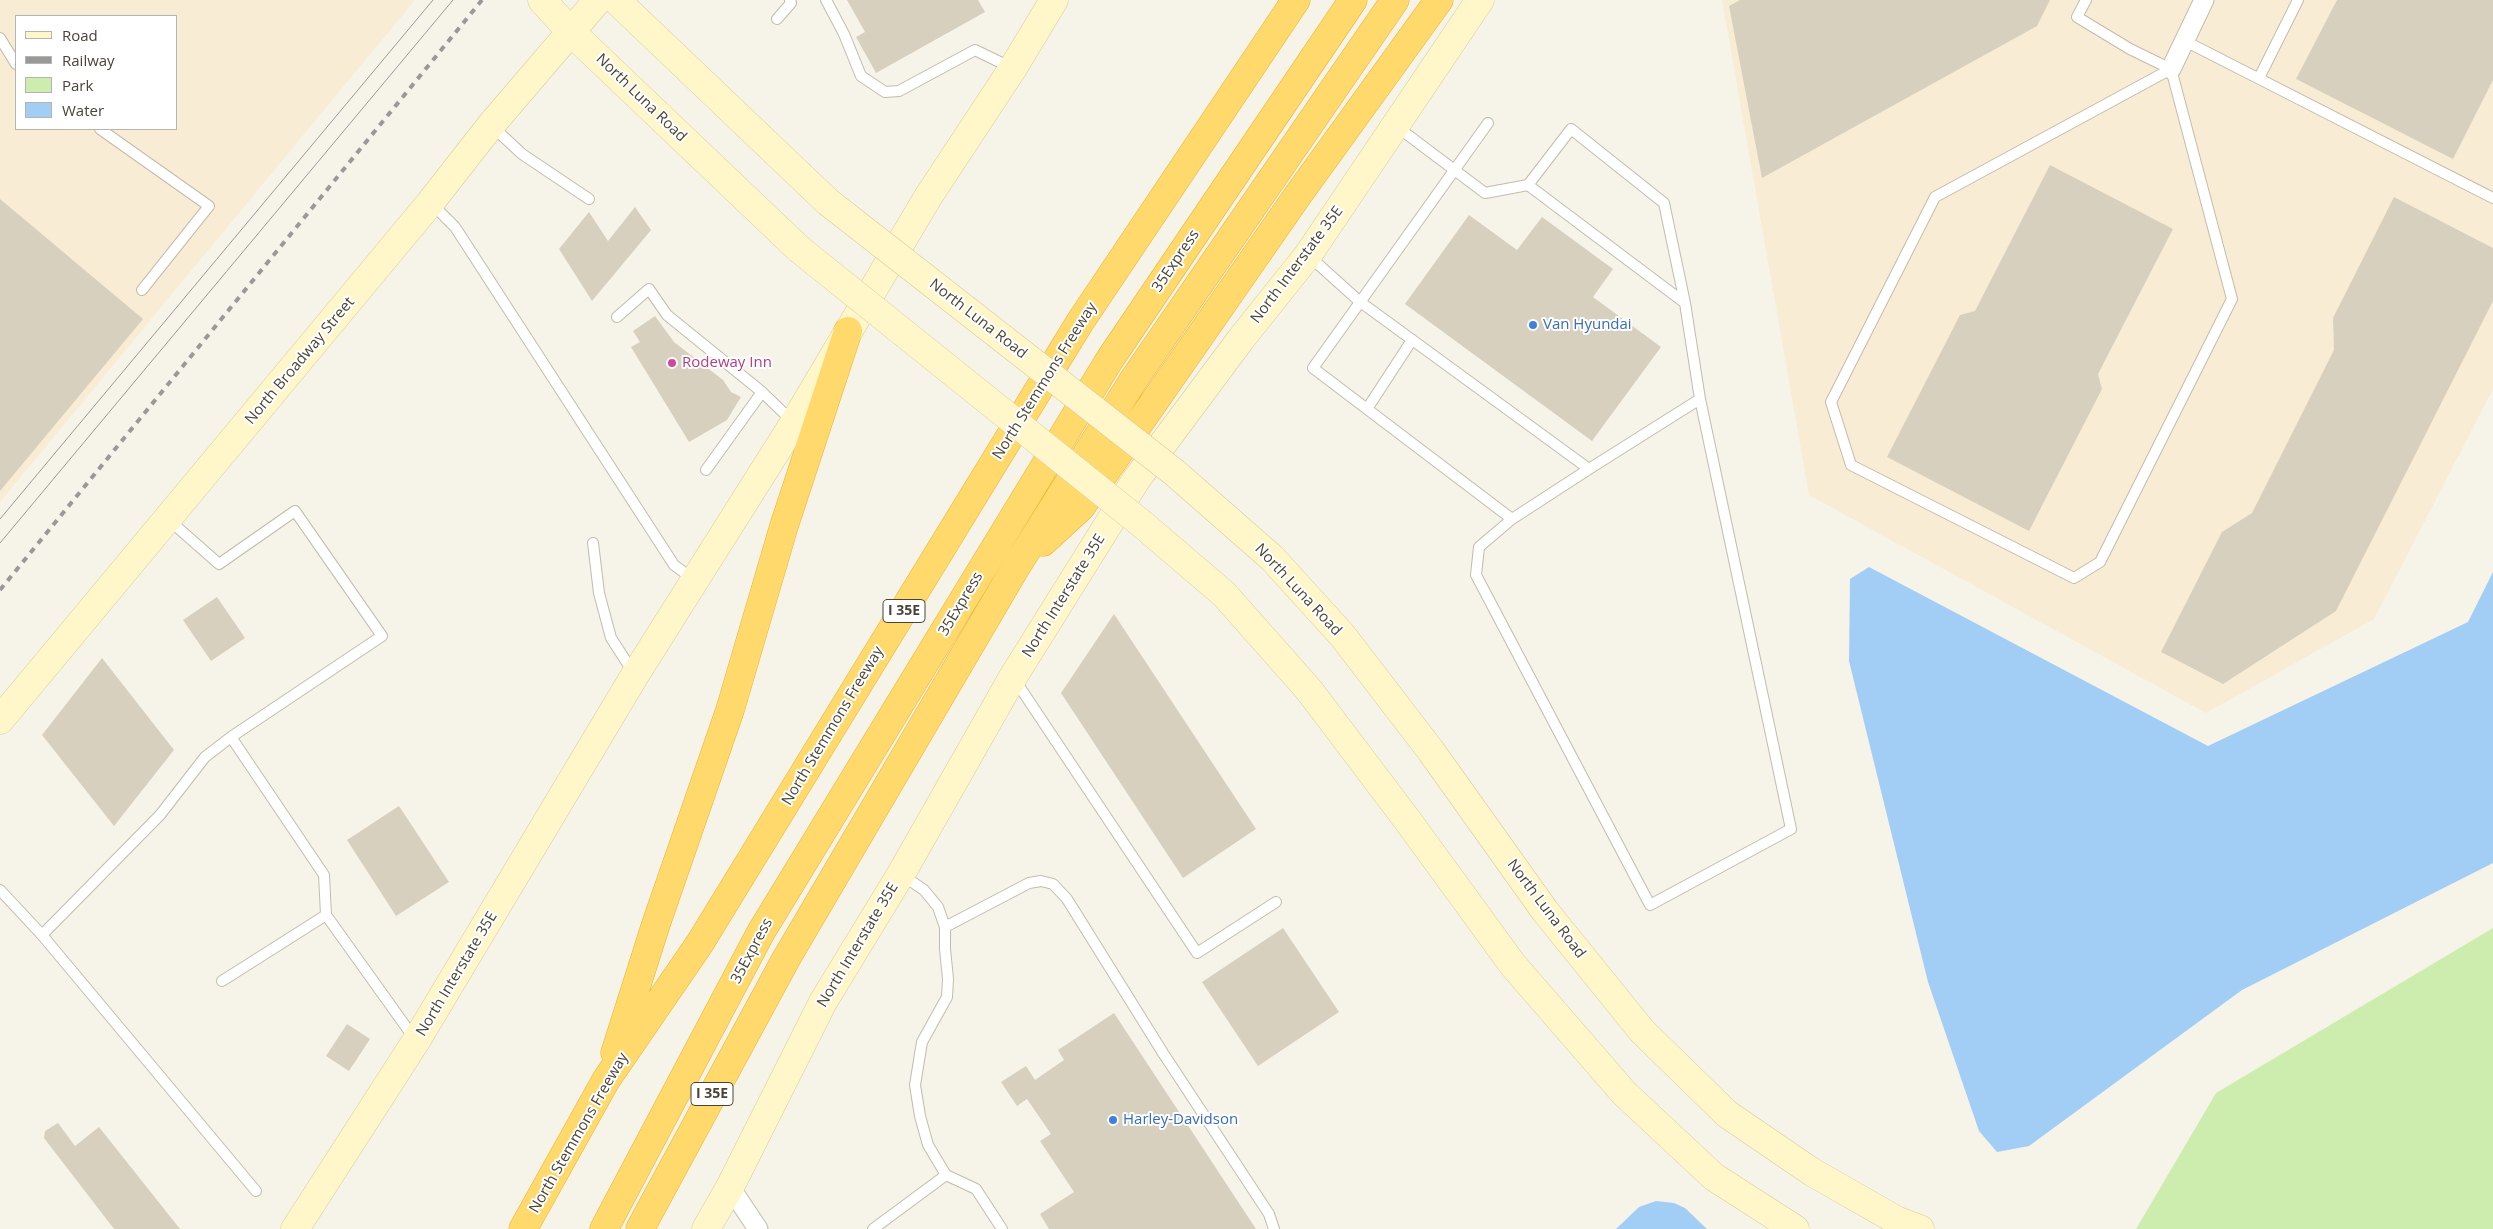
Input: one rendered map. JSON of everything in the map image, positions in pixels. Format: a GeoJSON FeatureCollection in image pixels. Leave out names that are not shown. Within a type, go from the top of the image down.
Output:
{"type":"FeatureCollection","features":[{"type":"Feature","properties":{"kind":"highway","name":"North Stemmons Freeway"},"geometry":{"type":"LineString","coordinates":[[523,1229],[606,1080],[700,943],[1080,322],[1296,0]]}},
{"type":"Feature","properties":{"kind":"highway","name":"35Express"},"geometry":{"type":"LineString","coordinates":[[604,1229],[673,1102],[761,932],[1110,358],[1353,0]]}},
{"type":"Feature","properties":{"kind":"highway","name":"I 35E"},"geometry":{"type":"LineString","coordinates":[[640,1229],[786,959],[1016,567],[1134,379],[1395,0]]}},
{"type":"Feature","properties":{"kind":"highway"},"geometry":{"type":"LineString","coordinates":[[1016,567],[1081,506],[1298,195],[1439,0]]}},
{"type":"Feature","properties":{"kind":"highway"},"geometry":{"type":"LineString","coordinates":[[606,1080],[656,924],[730,710],[784,526],[848,331]]}},
{"type":"Feature","properties":{"kind":"main road","name":"North Luna Road"},"geometry":{"type":"LineString","coordinates":[[542,0],[571,32],[799,249],[1142,524],[1224,594],[1309,690],[1513,964],[1624,1093],[1714,1177],[1795,1229]]}},
{"type":"Feature","properties":{"kind":"main road","name":"North Broadway Street"},"geometry":{"type":"LineString","coordinates":[[0,720],[430,203],[491,125],[598,0]]}},
{"type":"Feature","properties":{"kind":"main road","name":"North Luna Road"},"geometry":{"type":"LineString","coordinates":[[616,0],[828,202],[1175,474],[1272,558],[1342,635],[1431,750],[1545,911],[1642,1031],[1727,1114],[1812,1172],[1896,1220],[1920,1229]]}},
{"type":"Feature","properties":{"kind":"main road","name":"North Interstate 35E"},"geometry":{"type":"LineString","coordinates":[[706,1229],[730,1187],[823,1002],[900,874],[1013,677],[1136,480],[1241,339],[1308,255],[1480,0]]}},
{"type":"Feature","properties":{"kind":"main road","name":"North Interstate 35E"},"geometry":{"type":"LineString","coordinates":[[296,1229],[416,1041],[635,675],[794,423],[928,197],[1013,68],[1047,3]]}},
{"type":"Feature","properties":{"kind":"street"},"geometry":{"type":"LineString","coordinates":[[2171,69],[2204,0]]}},
{"type":"Feature","properties":{"kind":"street"},"geometry":{"type":"LineString","coordinates":[[730,1187],[758,1229]]}},
{"type":"Feature","properties":{"kind":"lane"},"geometry":{"type":"LineString","coordinates":[[777,19],[791,3],[790,0]]}},
{"type":"Feature","properties":{"kind":"lane"},"geometry":{"type":"LineString","coordinates":[[826,0],[844,34],[861,76],[885,92],[899,91],[975,50],[1013,68]]}},
{"type":"Feature","properties":{"kind":"lane"},"geometry":{"type":"LineString","coordinates":[[2086,0],[2077,17],[2130,49],[2171,69],[2232,299],[2100,562],[2074,578],[1851,465],[1831,402],[1935,196],[2171,69]]}},
{"type":"Feature","properties":{"kind":"lane"},"geometry":{"type":"LineString","coordinates":[[2258,78],[2298,0]]}},
{"type":"Feature","properties":{"kind":"lane"},"geometry":{"type":"LineString","coordinates":[[0,38],[15,62]]}},
{"type":"Feature","properties":{"kind":"lane"},"geometry":{"type":"LineString","coordinates":[[2184,41],[2493,198]]}},
{"type":"Feature","properties":{"kind":"lane"},"geometry":{"type":"LineString","coordinates":[[1488,124],[1453,170],[1313,368],[1512,519]]}},
{"type":"Feature","properties":{"kind":"lane"},"geometry":{"type":"LineString","coordinates":[[491,125],[522,154],[589,199]]}},
{"type":"Feature","properties":{"kind":"lane"},"geometry":{"type":"LineString","coordinates":[[1396,126],[1485,193],[1528,185],[1571,129],[1664,203],[1685,302],[1700,399],[1791,829],[1650,905],[1476,575],[1479,547],[1512,519],[1700,399]]}},
{"type":"Feature","properties":{"kind":"lane"},"geometry":{"type":"LineString","coordinates":[[101,130],[209,206],[142,290]]}},
{"type":"Feature","properties":{"kind":"lane"},"geometry":{"type":"LineString","coordinates":[[1528,185],[1685,302]]}},
{"type":"Feature","properties":{"kind":"lane"},"geometry":{"type":"LineString","coordinates":[[430,203],[455,227],[674,565],[694,580]]}},
{"type":"Feature","properties":{"kind":"lane"},"geometry":{"type":"LineString","coordinates":[[1308,255],[1360,301],[1589,469]]}},
{"type":"Feature","properties":{"kind":"lane"},"geometry":{"type":"LineString","coordinates":[[617,317],[649,289],[667,315],[762,392],[794,423]]}},
{"type":"Feature","properties":{"kind":"lane"},"geometry":{"type":"LineString","coordinates":[[1367,409],[1412,340]]}},
{"type":"Feature","properties":{"kind":"lane"},"geometry":{"type":"LineString","coordinates":[[706,470],[762,392]]}},
{"type":"Feature","properties":{"kind":"lane"},"geometry":{"type":"LineString","coordinates":[[42,935],[160,815],[205,757],[231,737],[382,636],[296,511],[219,564],[168,520]]}},
{"type":"Feature","properties":{"kind":"lane"},"geometry":{"type":"LineString","coordinates":[[593,544],[599,593],[611,638],[635,675]]}},
{"type":"Feature","properties":{"kind":"lane"},"geometry":{"type":"LineString","coordinates":[[1013,677],[1197,953],[1276,902]]}},
{"type":"Feature","properties":{"kind":"lane"},"geometry":{"type":"LineString","coordinates":[[231,737],[324,875],[326,915],[416,1041]]}},
{"type":"Feature","properties":{"kind":"lane"},"geometry":{"type":"LineString","coordinates":[[900,874],[924,890],[938,906],[945,927],[944,949],[948,979],[947,997],[922,1042],[916,1085],[920,1116],[928,1144],[946,1175],[976,1189],[1002,1229]]}},
{"type":"Feature","properties":{"kind":"lane"},"geometry":{"type":"LineString","coordinates":[[945,927],[1029,883],[1041,881],[1053,884],[1067,899],[1163,1053],[1269,1214],[1274,1229]]}},
{"type":"Feature","properties":{"kind":"lane"},"geometry":{"type":"LineString","coordinates":[[0,890],[42,935],[256,1191]]}},
{"type":"Feature","properties":{"kind":"lane"},"geometry":{"type":"LineString","coordinates":[[222,981],[326,915]]}},
{"type":"Feature","properties":{"kind":"lane"},"geometry":{"type":"LineString","coordinates":[[873,1229],[946,1175]]}},
{"type":"Feature","properties":{"kind":"shaded area"},"geometry":{"type":"Polygon","coordinates":[[[0,0],[415,0],[0,502],[0,0]]]}},
{"type":"Feature","properties":{"kind":"shaded area"},"geometry":{"type":"Polygon","coordinates":[[[1722,0],[2493,0],[2493,389],[2374,619],[2206,713],[1809,495],[1722,0]]]}},
{"type":"Feature","properties":{"kind":"green space"},"geometry":{"type":"Polygon","coordinates":[[[2493,928],[2493,1229],[2136,1229],[2216,1093],[2493,928]]]}},
{"type":"Feature","properties":{"kind":"water"},"geometry":{"type":"Polygon","coordinates":[[[1869,567],[2208,746],[2468,622],[2493,572],[2493,863],[2242,990],[2029,1146],[1997,1152],[1979,1131],[1928,982],[1849,661],[1850,579],[1869,567]]]}},
{"type":"Feature","properties":{"kind":"water"},"geometry":{"type":"Polygon","coordinates":[[[1656,1201],[1674,1203],[1685,1208],[1707,1229],[1616,1229],[1639,1207],[1656,1201]]]}},
{"type":"Feature","properties":{"kind":"building"},"geometry":{"type":"Polygon","coordinates":[[[847,0],[978,0],[985,12],[876,73],[856,37],[865,32],[847,0]]]}},
{"type":"Feature","properties":{"kind":"building"},"geometry":{"type":"Polygon","coordinates":[[[1740,0],[2050,0],[2037,26],[1762,178],[1729,6],[1740,0]]]}},
{"type":"Feature","properties":{"kind":"building"},"geometry":{"type":"Polygon","coordinates":[[[2337,0],[2493,0],[2493,80],[2453,159],[2296,79],[2337,0]]]}},
{"type":"Feature","properties":{"kind":"building"},"geometry":{"type":"Polygon","coordinates":[[[2050,165],[2173,229],[2098,374],[2102,389],[2029,531],[1887,457],[1960,315],[1975,311],[2050,165]]]}},
{"type":"Feature","properties":{"kind":"building"},"geometry":{"type":"Polygon","coordinates":[[[2394,197],[2493,248],[2493,301],[2336,611],[2223,684],[2161,652],[2222,532],[2252,513],[2334,350],[2333,318],[2394,197]]]}},
{"type":"Feature","properties":{"kind":"building"},"geometry":{"type":"Polygon","coordinates":[[[0,199],[143,319],[0,491],[0,199]]]}},
{"type":"Feature","properties":{"kind":"building"},"geometry":{"type":"Polygon","coordinates":[[[635,207],[651,230],[592,301],[559,249],[589,212],[608,241],[635,207]]]}},
{"type":"Feature","properties":{"kind":"building","name":"Van Hyundai"},"geometry":{"type":"Polygon","coordinates":[[[1469,215],[1517,250],[1542,217],[1613,269],[1593,297],[1661,347],[1592,441],[1405,304],[1469,215]]]}},
{"type":"Feature","properties":{"kind":"building","name":"Rodeway Inn"},"geometry":{"type":"Polygon","coordinates":[[[655,316],[674,342],[723,380],[731,392],[741,397],[727,420],[689,442],[631,347],[640,342],[633,331],[655,316]]]}},
{"type":"Feature","properties":{"kind":"building"},"geometry":{"type":"Polygon","coordinates":[[[217,597],[245,638],[211,661],[183,620],[217,597]]]}},
{"type":"Feature","properties":{"kind":"building"},"geometry":{"type":"Polygon","coordinates":[[[1114,614],[1256,829],[1183,878],[1061,693],[1114,614]]]}},
{"type":"Feature","properties":{"kind":"building"},"geometry":{"type":"Polygon","coordinates":[[[102,658],[174,750],[114,826],[42,735],[102,658]]]}},
{"type":"Feature","properties":{"kind":"building"},"geometry":{"type":"Polygon","coordinates":[[[399,806],[449,882],[396,916],[347,840],[399,806]]]}},
{"type":"Feature","properties":{"kind":"building"},"geometry":{"type":"Polygon","coordinates":[[[1283,928],[1339,1012],[1258,1066],[1202,982],[1283,928]]]}},
{"type":"Feature","properties":{"kind":"building","name":"Harley-Davidson"},"geometry":{"type":"Polygon","coordinates":[[[1114,1013],[1256,1229],[1049,1229],[1040,1214],[1074,1192],[1040,1141],[1051,1134],[1027,1099],[1017,1106],[1001,1082],[1026,1066],[1035,1080],[1064,1060],[1058,1050],[1114,1013]]]}},
{"type":"Feature","properties":{"kind":"building"},"geometry":{"type":"Polygon","coordinates":[[[347,1024],[370,1039],[349,1071],[326,1056],[347,1024]]]}},
{"type":"Feature","properties":{"kind":"building"},"geometry":{"type":"Polygon","coordinates":[[[58,1123],[75,1146],[99,1127],[180,1229],[114,1229],[44,1138],[45,1131],[58,1123]]]}},
{"type":"Feature","properties":{"kind":"tram line"},"geometry":{"type":"LineString","coordinates":[[0,519],[433,0]]}},
{"type":"Feature","properties":{"kind":"tram line"},"geometry":{"type":"LineString","coordinates":[[0,543],[453,0]]}},
{"type":"Feature","properties":{"kind":"railway"},"geometry":{"type":"LineString","coordinates":[[0,590],[482,0]]}},
{"type":"Feature","properties":{"kind":"place","name":"Van Hyundai"},"geometry":{"type":"Point","coordinates":[1533,325]}},
{"type":"Feature","properties":{"kind":"place","name":"Rodeway Inn"},"geometry":{"type":"Point","coordinates":[672,363]}},
{"type":"Feature","properties":{"kind":"place","name":"Harley-Davidson"},"geometry":{"type":"Point","coordinates":[1113,1120]}}]}
